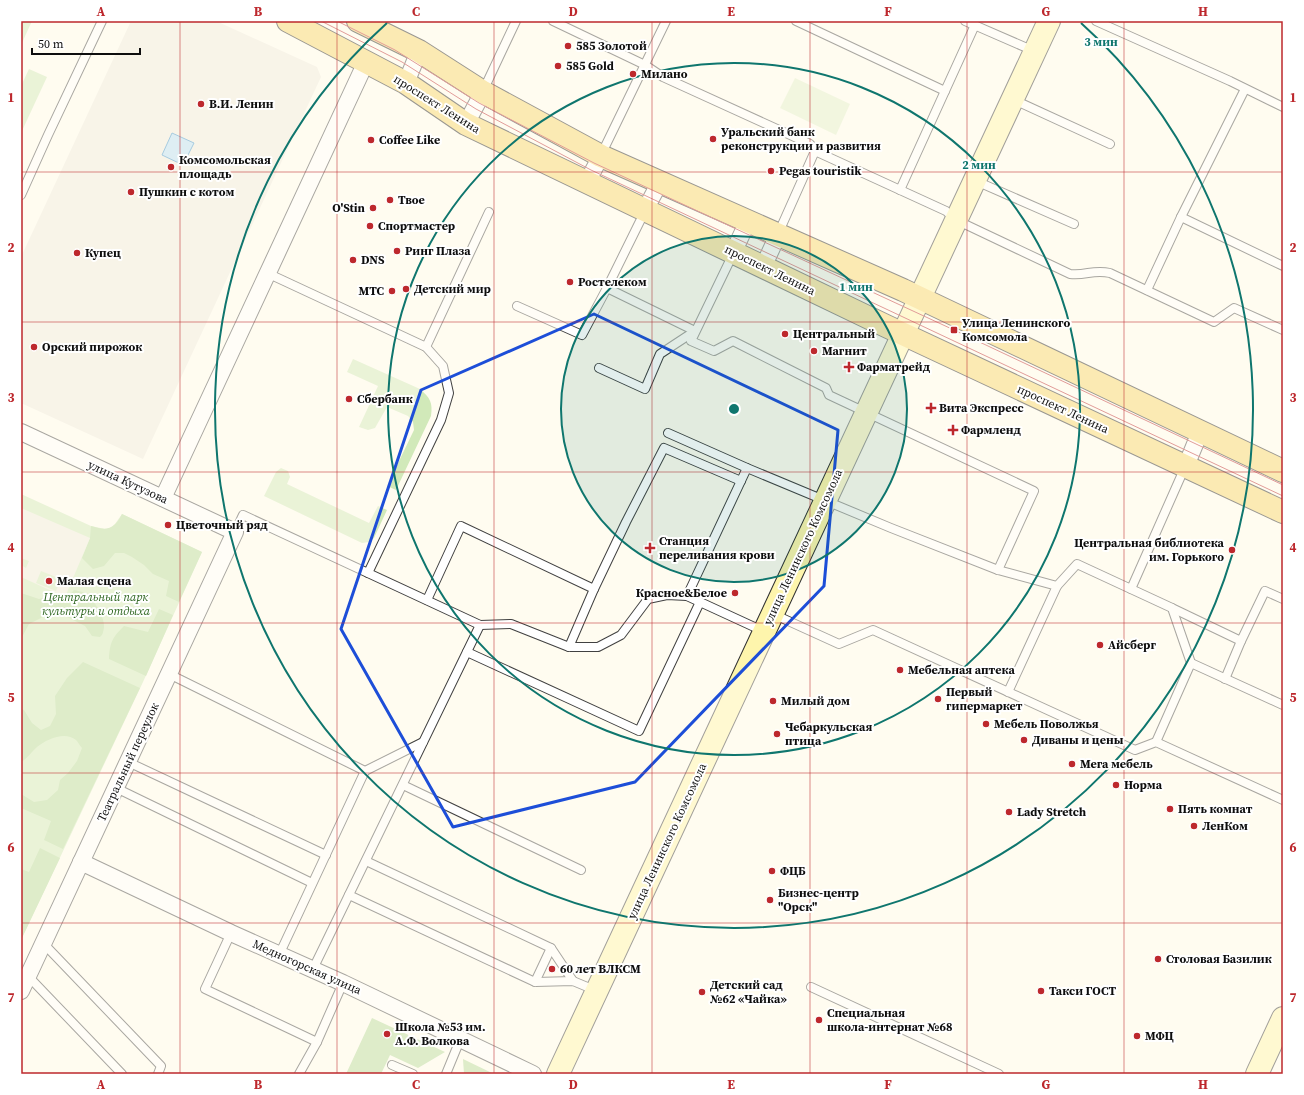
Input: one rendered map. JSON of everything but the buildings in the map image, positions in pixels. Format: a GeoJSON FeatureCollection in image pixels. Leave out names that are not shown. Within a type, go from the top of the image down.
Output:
{"type":"FeatureCollection","features":[{"type":"Feature","properties":{"kind":"main road","name":"проспект Ленина"},"geometry":{"type":"LineString","coordinates":[[288,21],[406,83],[466,124],[733,253],[1283,512]]}},
{"type":"Feature","properties":{"kind":"main road"},"geometry":{"type":"LineString","coordinates":[[358,21],[419,51],[483,92],[601,156],[920,298],[1283,471]]}},
{"type":"Feature","properties":{"kind":"street","name":"улица Ленинского Комсомола"},"geometry":{"type":"LineString","coordinates":[[558,1074],[1049,21]]}},
{"type":"Feature","properties":{"kind":"street"},"geometry":{"type":"LineString","coordinates":[[406,83],[419,51]]}},
{"type":"Feature","properties":{"kind":"street"},"geometry":{"type":"LineString","coordinates":[[163,498],[366,62]]}},
{"type":"Feature","properties":{"kind":"street"},"geometry":{"type":"LineString","coordinates":[[466,124],[483,92]]}},
{"type":"Feature","properties":{"kind":"street"},"geometry":{"type":"LineString","coordinates":[[586,182],[601,156]]}},
{"type":"Feature","properties":{"kind":"street"},"geometry":{"type":"LineString","coordinates":[[645,210],[660,182]]}},
{"type":"Feature","properties":{"kind":"street"},"geometry":{"type":"LineString","coordinates":[[733,253],[748,222]]}},
{"type":"Feature","properties":{"kind":"street"},"geometry":{"type":"LineString","coordinates":[[763,267],[778,234]]}},
{"type":"Feature","properties":{"kind":"street","name":"улица Кутузова"},"geometry":{"type":"LineString","coordinates":[[21,432],[235,532]]}},
{"type":"Feature","properties":{"kind":"street"},"geometry":{"type":"LineString","coordinates":[[1186,466],[1200,432]]}},
{"type":"Feature","properties":{"kind":"street","name":"Театральный переулок"},"geometry":{"type":"LineString","coordinates":[[21,991],[235,532]]}},
{"type":"Feature","properties":{"kind":"street","name":"Медногорская улица"},"geometry":{"type":"LineString","coordinates":[[81,862],[231,933],[343,983],[533,1074]]}},
{"type":"Feature","properties":{"kind":"street"},"geometry":{"type":"LineString","coordinates":[[1257,1074],[1283,1018]]}},
{"type":"Feature","properties":{"kind":"lane"},"geometry":{"type":"LineString","coordinates":[[21,195],[102,21]]}},
{"type":"Feature","properties":{"kind":"lane"},"geometry":{"type":"LineString","coordinates":[[483,92],[516,21]]}},
{"type":"Feature","properties":{"kind":"lane"},"geometry":{"type":"LineString","coordinates":[[601,156],[666,21]]}},
{"type":"Feature","properties":{"kind":"lane"},"geometry":{"type":"LineString","coordinates":[[796,21],[945,91]]}},
{"type":"Feature","properties":{"kind":"lane"},"geometry":{"type":"LineString","coordinates":[[965,21],[1035,52]]}},
{"type":"Feature","properties":{"kind":"lane"},"geometry":{"type":"LineString","coordinates":[[1096,21],[1283,107]]}},
{"type":"Feature","properties":{"kind":"lane"},"geometry":{"type":"LineString","coordinates":[[559,22],[646,65],[663,77],[810,144],[816,151],[946,211],[956,220],[1070,274],[1082,274],[1096,271],[1110,272],[1214,322],[1234,308],[1283,330]]}},
{"type":"Feature","properties":{"kind":"lane"},"geometry":{"type":"LineString","coordinates":[[900,190],[975,25]]}},
{"type":"Feature","properties":{"kind":"lane"},"geometry":{"type":"LineString","coordinates":[[1147,290],[1181,217],[1245,89]]}},
{"type":"Feature","properties":{"kind":"lane"},"geometry":{"type":"LineString","coordinates":[[1012,100],[1110,144]]}},
{"type":"Feature","properties":{"kind":"lane"},"geometry":{"type":"LineString","coordinates":[[778,234],[816,151]]}},
{"type":"Feature","properties":{"kind":"lane"},"geometry":{"type":"LineString","coordinates":[[975,180],[1074,224]]}},
{"type":"Feature","properties":{"kind":"lane"},"geometry":{"type":"LineString","coordinates":[[517,306],[582,336],[645,210]]}},
{"type":"Feature","properties":{"kind":"lane"},"geometry":{"type":"LineString","coordinates":[[426,347],[489,212]]}},
{"type":"Feature","properties":{"kind":"lane"},"geometry":{"type":"LineString","coordinates":[[1181,217],[1283,266]]}},
{"type":"Feature","properties":{"kind":"lane"},"geometry":{"type":"LineString","coordinates":[[733,253],[691,341],[714,351],[733,341],[826,388],[829,395],[1034,491],[998,570]]}},
{"type":"Feature","properties":{"kind":"lane"},"geometry":{"type":"LineString","coordinates":[[268,273],[426,347],[443,366],[449,393],[440,420],[368,573]]}},
{"type":"Feature","properties":{"kind":"lane"},"geometry":{"type":"LineString","coordinates":[[607,288],[695,331]]}},
{"type":"Feature","properties":{"kind":"lane"},"geometry":{"type":"LineString","coordinates":[[599,368],[645,389],[660,354],[695,331]]}},
{"type":"Feature","properties":{"kind":"lane"},"geometry":{"type":"LineString","coordinates":[[668,433],[747,468],[891,528],[998,570],[1057,586]]}},
{"type":"Feature","properties":{"kind":"lane"},"geometry":{"type":"LineString","coordinates":[[569,647],[594,589],[664,448],[741,481]]}},
{"type":"Feature","properties":{"kind":"lane"},"geometry":{"type":"LineString","coordinates":[[1131,589],[1186,466]]}},
{"type":"Feature","properties":{"kind":"lane"},"geometry":{"type":"LineString","coordinates":[[687,596],[747,468]]}},
{"type":"Feature","properties":{"kind":"lane"},"geometry":{"type":"LineString","coordinates":[[235,532],[243,515],[480,625],[511,624],[569,647],[598,646],[621,635],[648,599],[667,595],[687,596],[700,602],[840,644],[873,630],[1135,750],[1156,742],[1191,663],[1172,608]]}},
{"type":"Feature","properties":{"kind":"lane"},"geometry":{"type":"LineString","coordinates":[[427,600],[461,526],[594,589]]}},
{"type":"Feature","properties":{"kind":"lane"},"geometry":{"type":"LineString","coordinates":[[1008,692],[1057,586],[1077,564],[1241,641]]}},
{"type":"Feature","properties":{"kind":"lane"},"geometry":{"type":"LineString","coordinates":[[1225,679],[1265,591],[1283,599]]}},
{"type":"Feature","properties":{"kind":"lane"},"geometry":{"type":"LineString","coordinates":[[467,652],[639,731],[700,602]]}},
{"type":"Feature","properties":{"kind":"lane"},"geometry":{"type":"LineString","coordinates":[[313,969],[480,625]]}},
{"type":"Feature","properties":{"kind":"lane"},"geometry":{"type":"LineString","coordinates":[[1191,663],[1283,705]]}},
{"type":"Feature","properties":{"kind":"lane"},"geometry":{"type":"LineString","coordinates":[[169,674],[365,771]]}},
{"type":"Feature","properties":{"kind":"lane"},"geometry":{"type":"LineString","coordinates":[[279,955],[365,771],[423,742]]}},
{"type":"Feature","properties":{"kind":"lane"},"geometry":{"type":"LineString","coordinates":[[1156,742],[1283,800]]}},
{"type":"Feature","properties":{"kind":"lane"},"geometry":{"type":"LineString","coordinates":[[128,762],[326,855]]}},
{"type":"Feature","properties":{"kind":"lane"},"geometry":{"type":"LineString","coordinates":[[403,785],[581,870]]}},
{"type":"Feature","properties":{"kind":"lane"},"geometry":{"type":"LineString","coordinates":[[116,788],[312,883]]}},
{"type":"Feature","properties":{"kind":"lane"},"geometry":{"type":"LineString","coordinates":[[366,861],[551,948],[573,980]]}},
{"type":"Feature","properties":{"kind":"lane"},"geometry":{"type":"LineString","coordinates":[[349,895],[535,982],[573,980],[597,991]]}},
{"type":"Feature","properties":{"kind":"lane"},"geometry":{"type":"LineString","coordinates":[[231,933],[205,989],[317,1042]]}},
{"type":"Feature","properties":{"kind":"lane"},"geometry":{"type":"LineString","coordinates":[[43,943],[161,1066],[158,1074]]}},
{"type":"Feature","properties":{"kind":"lane"},"geometry":{"type":"LineString","coordinates":[[535,982],[551,948]]}},
{"type":"Feature","properties":{"kind":"lane"},"geometry":{"type":"LineString","coordinates":[[28,976],[122,1074]]}},
{"type":"Feature","properties":{"kind":"lane"},"geometry":{"type":"LineString","coordinates":[[299,1074],[317,1042],[343,983]]}},
{"type":"Feature","properties":{"kind":"lane"},"geometry":{"type":"LineString","coordinates":[[811,987],[999,1074]]}},
{"type":"Feature","properties":{"kind":"lane"},"geometry":{"type":"LineString","coordinates":[[446,1074],[460,1040]]}},
{"type":"Feature","properties":{"kind":"lane"},"geometry":{"type":"LineString","coordinates":[[392,1064],[413,1074]]}},
{"type":"Feature","properties":{"kind":"highlighted area"},"geometry":{"type":"Polygon","coordinates":[[[594,314],[838,430],[824,586],[635,782],[453,827],[341,629],[421,390],[594,314]]]}},
{"type":"Feature","properties":{"kind":"green space"},"geometry":{"type":"Polygon","coordinates":[[[21,21],[32,21],[21,45],[21,21]]]}},
{"type":"Feature","properties":{"kind":"green space"},"geometry":{"type":"Polygon","coordinates":[[[29,69],[47,77],[21,133],[21,86],[29,69]]]}},
{"type":"Feature","properties":{"kind":"green space"},"geometry":{"type":"Polygon","coordinates":[[[795,78],[850,104],[836,135],[780,108],[795,78]]]}},
{"type":"Feature","properties":{"kind":"green space"},"geometry":{"type":"Polygon","coordinates":[[[353,359],[420,389],[430,401],[432,407],[431,416],[396,490],[387,486],[414,430],[413,422],[408,416],[387,407],[375,428],[368,430],[359,427],[378,386],[347,372],[353,359]]]}},
{"type":"Feature","properties":{"kind":"green space"},"geometry":{"type":"Polygon","coordinates":[[[281,468],[288,471],[290,477],[287,484],[369,523],[378,506],[387,510],[374,538],[369,542],[362,543],[264,496],[276,472],[281,468]]]}},
{"type":"Feature","properties":{"kind":"green space","name":"Центральный парк культуры и отдыха"},"geometry":{"type":"Polygon","coordinates":[[[21,494],[91,526],[105,529],[110,528],[115,524],[122,514],[202,552],[143,682],[21,940],[21,494]]]}},
{"type":"Feature","properties":{"kind":"green space"},"geometry":{"type":"Polygon","coordinates":[[[122,514],[202,552],[179,602],[166,596],[169,581],[153,574],[144,565],[124,553],[115,553],[104,566],[93,569],[82,558],[90,538],[91,526],[106,529],[110,528],[116,523],[122,514]]]}},
{"type":"Feature","properties":{"kind":"green space"},"geometry":{"type":"Polygon","coordinates":[[[74,590],[82,592],[88,596],[99,610],[104,622],[103,633],[100,637],[92,636],[85,626],[61,614],[47,615],[29,624],[21,639],[21,593],[39,599],[50,596],[60,601],[67,598],[74,590]]]}},
{"type":"Feature","properties":{"kind":"green space"},"geometry":{"type":"Polygon","coordinates":[[[159,609],[173,615],[146,676],[109,659],[112,641],[124,626],[148,632],[159,609]]]}},
{"type":"Feature","properties":{"kind":"green space"},"geometry":{"type":"Polygon","coordinates":[[[83,662],[140,688],[63,849],[44,840],[51,821],[21,808],[21,794],[34,802],[47,800],[58,790],[60,780],[68,773],[77,761],[82,748],[72,737],[56,737],[41,744],[21,762],[21,709],[24,710],[32,723],[41,730],[50,726],[56,714],[55,696],[67,678],[83,662]]]}},
{"type":"Feature","properties":{"kind":"green space"},"geometry":{"type":"Polygon","coordinates":[[[40,848],[60,858],[21,940],[21,869],[29,872],[40,848]]]}},
{"type":"Feature","properties":{"kind":"green space","name":"Школа №53 им. А.Ф. Волкова"},"geometry":{"type":"Polygon","coordinates":[[[372,1018],[445,1052],[418,1068],[390,1055],[381,1074],[346,1074],[372,1018]]]}},
{"type":"Feature","properties":{"kind":"green space"},"geometry":{"type":"Polygon","coordinates":[[[463,1059],[494,1074],[464,1074],[463,1059]]]}},
{"type":"Feature","properties":{"kind":"shaded area","name":"Комсомольская площадь"},"geometry":{"type":"Polygon","coordinates":[[[131,21],[216,21],[317,67],[321,77],[143,459],[21,403],[21,257],[131,21]]]}},
{"type":"Feature","properties":{"kind":"shaded area"},"geometry":{"type":"Polygon","coordinates":[[[21,508],[90,538],[65,597],[21,577],[21,565],[26,568],[29,561],[21,558],[21,508]],[[41,571],[36,583],[56,591],[61,579],[41,571]]]}},
{"type":"Feature","properties":{"kind":"water"},"geometry":{"type":"Polygon","coordinates":[[[172,133],[194,143],[183,165],[162,155],[172,133]]]}},
{"type":"Feature","properties":{"kind":"tram line"},"geometry":{"type":"LineString","coordinates":[[321,21],[402,62],[476,109],[591,170],[1283,496]]}},
{"type":"Feature","properties":{"kind":"tram line"},"geometry":{"type":"LineString","coordinates":[[337,21],[395,50],[479,103],[594,163],[1283,485]]}},
{"type":"Feature","properties":{"kind":"place","name":"585 Золотой"},"geometry":{"type":"Point","coordinates":[568,46]}},
{"type":"Feature","properties":{"kind":"place","name":"585 Gold"},"geometry":{"type":"Point","coordinates":[558,66]}},
{"type":"Feature","properties":{"kind":"place","name":"Милано"},"geometry":{"type":"Point","coordinates":[633,74]}},
{"type":"Feature","properties":{"kind":"place","name":"В.И. Ленин"},"geometry":{"type":"Point","coordinates":[201,104]}},
{"type":"Feature","properties":{"kind":"place","name":"Уральский банк реконструкции и развития"},"geometry":{"type":"Point","coordinates":[713,139]}},
{"type":"Feature","properties":{"kind":"place","name":"Coffee Like"},"geometry":{"type":"Point","coordinates":[371,140]}},
{"type":"Feature","properties":{"kind":"place","name":"Комсомольская площадь"},"geometry":{"type":"Point","coordinates":[171,167]}},
{"type":"Feature","properties":{"kind":"place","name":"Pegas touristik"},"geometry":{"type":"Point","coordinates":[771,171]}},
{"type":"Feature","properties":{"kind":"place","name":"Пушкин с котом"},"geometry":{"type":"Point","coordinates":[131,192]}},
{"type":"Feature","properties":{"kind":"place","name":"Твое"},"geometry":{"type":"Point","coordinates":[390,200]}},
{"type":"Feature","properties":{"kind":"place","name":"O'Stin"},"geometry":{"type":"Point","coordinates":[373,208]}},
{"type":"Feature","properties":{"kind":"place","name":"Спортмастер"},"geometry":{"type":"Point","coordinates":[370,226]}},
{"type":"Feature","properties":{"kind":"place","name":"Ринг Плаза"},"geometry":{"type":"Point","coordinates":[397,251]}},
{"type":"Feature","properties":{"kind":"place","name":"Купец"},"geometry":{"type":"Point","coordinates":[77,253]}},
{"type":"Feature","properties":{"kind":"place","name":"DNS"},"geometry":{"type":"Point","coordinates":[353,260]}},
{"type":"Feature","properties":{"kind":"place","name":"Ростелеком"},"geometry":{"type":"Point","coordinates":[570,282]}},
{"type":"Feature","properties":{"kind":"place","name":"Детский мир"},"geometry":{"type":"Point","coordinates":[406,289]}},
{"type":"Feature","properties":{"kind":"place","name":"МТС"},"geometry":{"type":"Point","coordinates":[392,291]}},
{"type":"Feature","properties":{"kind":"place","name":"Улица Ленинского Комсомола"},"geometry":{"type":"Point","coordinates":[954,330]}},
{"type":"Feature","properties":{"kind":"place","name":"Центральный"},"geometry":{"type":"Point","coordinates":[785,334]}},
{"type":"Feature","properties":{"kind":"place","name":"Орский пирожок"},"geometry":{"type":"Point","coordinates":[34,347]}},
{"type":"Feature","properties":{"kind":"place","name":"Магнит"},"geometry":{"type":"Point","coordinates":[814,351]}},
{"type":"Feature","properties":{"kind":"place","name":"Фарматрейд"},"geometry":{"type":"Point","coordinates":[849,367]}},
{"type":"Feature","properties":{"kind":"place","name":"Сбербанк"},"geometry":{"type":"Point","coordinates":[349,399]}},
{"type":"Feature","properties":{"kind":"place","name":"Вита Экспресс"},"geometry":{"type":"Point","coordinates":[931,408]}},
{"type":"Feature","properties":{"kind":"place","name":"Фармленд"},"geometry":{"type":"Point","coordinates":[953,430]}},
{"type":"Feature","properties":{"kind":"place","name":"Цветочный ряд"},"geometry":{"type":"Point","coordinates":[168,525]}},
{"type":"Feature","properties":{"kind":"place","name":"Станция переливания крови"},"geometry":{"type":"Point","coordinates":[650,548]}},
{"type":"Feature","properties":{"kind":"place","name":"Центральная библиотека им. Горького"},"geometry":{"type":"Point","coordinates":[1232,550]}},
{"type":"Feature","properties":{"kind":"place","name":"Малая сцена"},"geometry":{"type":"Point","coordinates":[49,581]}},
{"type":"Feature","properties":{"kind":"place","name":"Красное&Белое"},"geometry":{"type":"Point","coordinates":[735,593]}},
{"type":"Feature","properties":{"kind":"place","name":"Айсберг"},"geometry":{"type":"Point","coordinates":[1100,645]}},
{"type":"Feature","properties":{"kind":"place","name":"Мебельная аптека"},"geometry":{"type":"Point","coordinates":[900,670]}},
{"type":"Feature","properties":{"kind":"place","name":"Первый гипермаркет"},"geometry":{"type":"Point","coordinates":[938,699]}},
{"type":"Feature","properties":{"kind":"place","name":"Милый дом"},"geometry":{"type":"Point","coordinates":[773,701]}},
{"type":"Feature","properties":{"kind":"place","name":"Мебель Поволжья"},"geometry":{"type":"Point","coordinates":[986,724]}},
{"type":"Feature","properties":{"kind":"place","name":"Чебаркульская птица"},"geometry":{"type":"Point","coordinates":[777,734]}},
{"type":"Feature","properties":{"kind":"place","name":"Диваны и цены"},"geometry":{"type":"Point","coordinates":[1024,740]}},
{"type":"Feature","properties":{"kind":"place","name":"Мега мебель"},"geometry":{"type":"Point","coordinates":[1072,764]}},
{"type":"Feature","properties":{"kind":"place","name":"Норма"},"geometry":{"type":"Point","coordinates":[1116,785]}},
{"type":"Feature","properties":{"kind":"place","name":"Пять комнат"},"geometry":{"type":"Point","coordinates":[1170,809]}},
{"type":"Feature","properties":{"kind":"place","name":"Lady Stretch"},"geometry":{"type":"Point","coordinates":[1009,812]}},
{"type":"Feature","properties":{"kind":"place","name":"ЛенКом"},"geometry":{"type":"Point","coordinates":[1194,826]}},
{"type":"Feature","properties":{"kind":"place","name":"ФЦБ"},"geometry":{"type":"Point","coordinates":[772,871]}},
{"type":"Feature","properties":{"kind":"place","name":"Бизнес-центр \"Орск\""},"geometry":{"type":"Point","coordinates":[770,900]}},
{"type":"Feature","properties":{"kind":"place","name":"Столовая Базилик"},"geometry":{"type":"Point","coordinates":[1158,959]}},
{"type":"Feature","properties":{"kind":"place","name":"60 лет ВЛКСМ"},"geometry":{"type":"Point","coordinates":[552,969]}},
{"type":"Feature","properties":{"kind":"place","name":"Такси ГОСТ"},"geometry":{"type":"Point","coordinates":[1041,991]}},
{"type":"Feature","properties":{"kind":"place","name":"Детский сад №62 «Чайка»"},"geometry":{"type":"Point","coordinates":[702,992]}},
{"type":"Feature","properties":{"kind":"place","name":"Специальная школа-интернат №68"},"geometry":{"type":"Point","coordinates":[819,1020]}},
{"type":"Feature","properties":{"kind":"place","name":"Школа №53 им. А.Ф. Волкова"},"geometry":{"type":"Point","coordinates":[387,1034]}},
{"type":"Feature","properties":{"kind":"place","name":"МФЦ"},"geometry":{"type":"Point","coordinates":[1137,1036]}}]}
